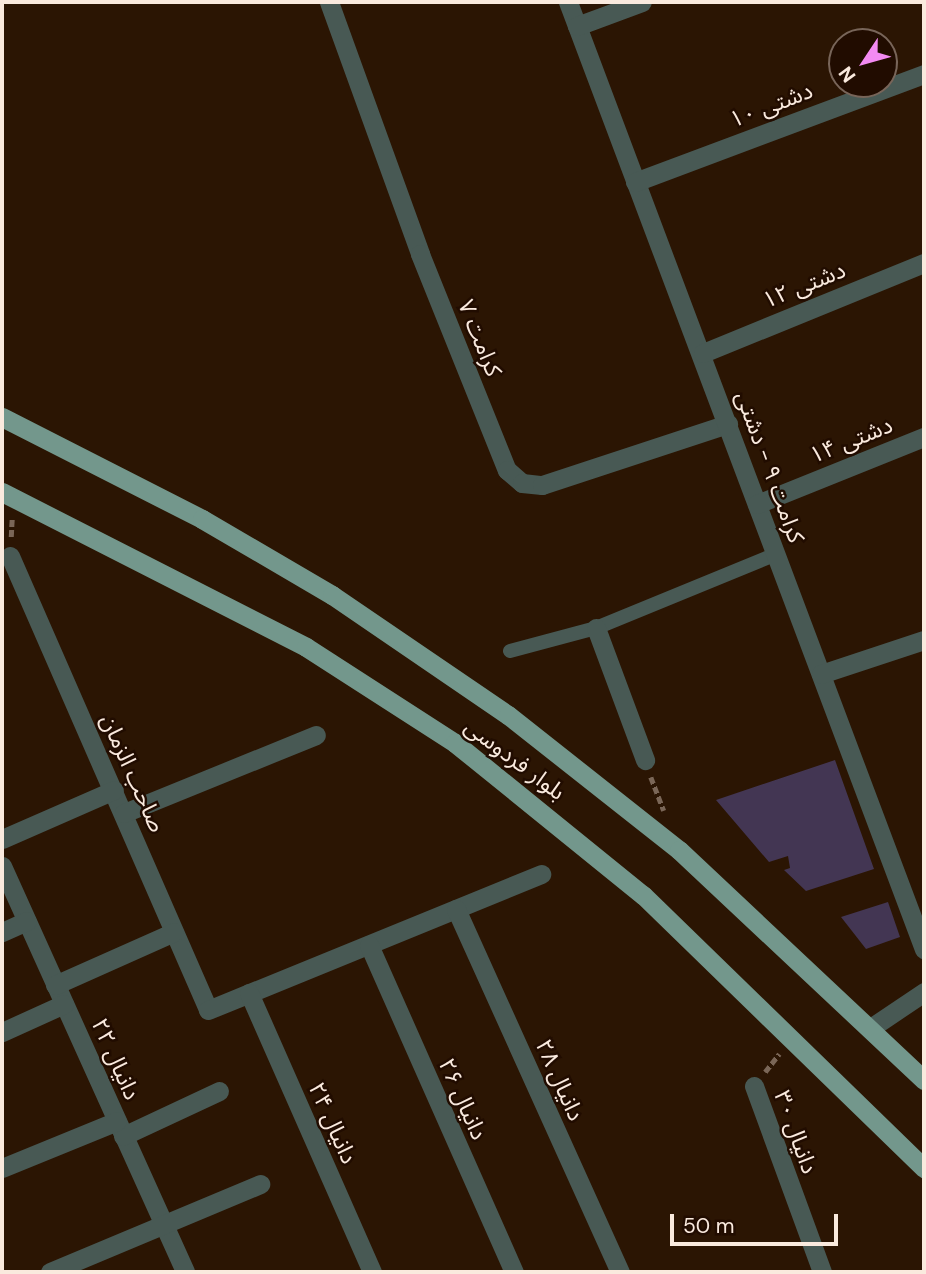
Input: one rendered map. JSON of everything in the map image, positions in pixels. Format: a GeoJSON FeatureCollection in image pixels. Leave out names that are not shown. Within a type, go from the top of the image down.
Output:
{"type":"FeatureCollection","features":[{"type":"Feature","properties":{"kind":"main road","name":"بلوار فردوسی"},"geometry":{"type":"LineString","coordinates":[[2,417],[202,519],[332,595],[508,715],[679,850],[872,1027],[924,1080]]}},
{"type":"Feature","properties":{"kind":"main road","name":"بلوار فردوسی"},"geometry":{"type":"LineString","coordinates":[[7,494],[306,647],[454,743],[643,895],[793,1037],[924,1168]]}},
{"type":"Feature","properties":{"kind":"street","name":"کرامت ۷"},"geometry":{"type":"LineString","coordinates":[[329,2],[420,254],[507,470],[522,483],[542,485],[729,424]]}},
{"type":"Feature","properties":{"kind":"street","name":"کرامت ۹ - دشتی"},"geometry":{"type":"LineString","coordinates":[[568,2],[703,353],[924,949]]}},
{"type":"Feature","properties":{"kind":"street"},"geometry":{"type":"LineString","coordinates":[[577,26],[642,2]]}},
{"type":"Feature","properties":{"kind":"street","name":"دشتی ۱۰"},"geometry":{"type":"LineString","coordinates":[[635,182],[924,74]]}},
{"type":"Feature","properties":{"kind":"street","name":"دشتی ۱۲"},"geometry":{"type":"LineString","coordinates":[[703,353],[924,264]]}},
{"type":"Feature","properties":{"kind":"street","name":"دشتی ۱۴"},"geometry":{"type":"LineString","coordinates":[[757,504],[924,438]]}},
{"type":"Feature","properties":{"kind":"street","name":"صاحب الزمان"},"geometry":{"type":"LineString","coordinates":[[10,556],[208,1010],[249,993]]}},
{"type":"Feature","properties":{"kind":"street"},"geometry":{"type":"LineString","coordinates":[[596,628],[645,760]]}},
{"type":"Feature","properties":{"kind":"street"},"geometry":{"type":"LineString","coordinates":[[821,674],[924,640]]}},
{"type":"Feature","properties":{"kind":"street"},"geometry":{"type":"LineString","coordinates":[[124,813],[316,735]]}},
{"type":"Feature","properties":{"kind":"street"},"geometry":{"type":"LineString","coordinates":[[2,839],[114,790]]}},
{"type":"Feature","properties":{"kind":"street","name":"دانیال ۲۲"},"geometry":{"type":"LineString","coordinates":[[2,866],[185,1272]]}},
{"type":"Feature","properties":{"kind":"street"},"geometry":{"type":"LineString","coordinates":[[249,993],[541,874]]}},
{"type":"Feature","properties":{"kind":"street","name":"دانیال ۲۸"},"geometry":{"type":"LineString","coordinates":[[456,909],[620,1272]]}},
{"type":"Feature","properties":{"kind":"street"},"geometry":{"type":"LineString","coordinates":[[2,932],[27,921]]}},
{"type":"Feature","properties":{"kind":"street"},"geometry":{"type":"LineString","coordinates":[[55,985],[174,932]]}},
{"type":"Feature","properties":{"kind":"street","name":"دانیال ۲۶"},"geometry":{"type":"LineString","coordinates":[[369,945],[514,1272]]}},
{"type":"Feature","properties":{"kind":"street"},"geometry":{"type":"LineString","coordinates":[[872,1027],[924,992]]}},
{"type":"Feature","properties":{"kind":"street","name":"دانیال ۲۴"},"geometry":{"type":"LineString","coordinates":[[249,993],[372,1272]]}},
{"type":"Feature","properties":{"kind":"street"},"geometry":{"type":"LineString","coordinates":[[2,1032],[64,1004]]}},
{"type":"Feature","properties":{"kind":"street","name":"دانیال ۳۰"},"geometry":{"type":"LineString","coordinates":[[754,1086],[822,1272]]}},
{"type":"Feature","properties":{"kind":"street"},"geometry":{"type":"LineString","coordinates":[[2,1168],[120,1129],[219,1091]]}},
{"type":"Feature","properties":{"kind":"street"},"geometry":{"type":"LineString","coordinates":[[50,1272],[260,1184]]}},
{"type":"Feature","properties":{"kind":"lane"},"geometry":{"type":"LineString","coordinates":[[510,652],[596,628],[776,554]]}},
{"type":"Feature","properties":{"kind":"path"},"geometry":{"type":"LineString","coordinates":[[7,494],[10,556]]}},
{"type":"Feature","properties":{"kind":"path"},"geometry":{"type":"LineString","coordinates":[[645,760],[679,850]]}},
{"type":"Feature","properties":{"kind":"path"},"geometry":{"type":"LineString","coordinates":[[754,1086],[793,1037]]}},
{"type":"Feature","properties":{"kind":"building"},"geometry":{"type":"Polygon","coordinates":[[[835,760],[874,869],[806,891],[784,870],[790,868],[788,856],[769,862],[716,800],[835,760]]]}},
{"type":"Feature","properties":{"kind":"building"},"geometry":{"type":"Polygon","coordinates":[[[888,902],[900,937],[866,949],[841,917],[888,902]]]}}]}
